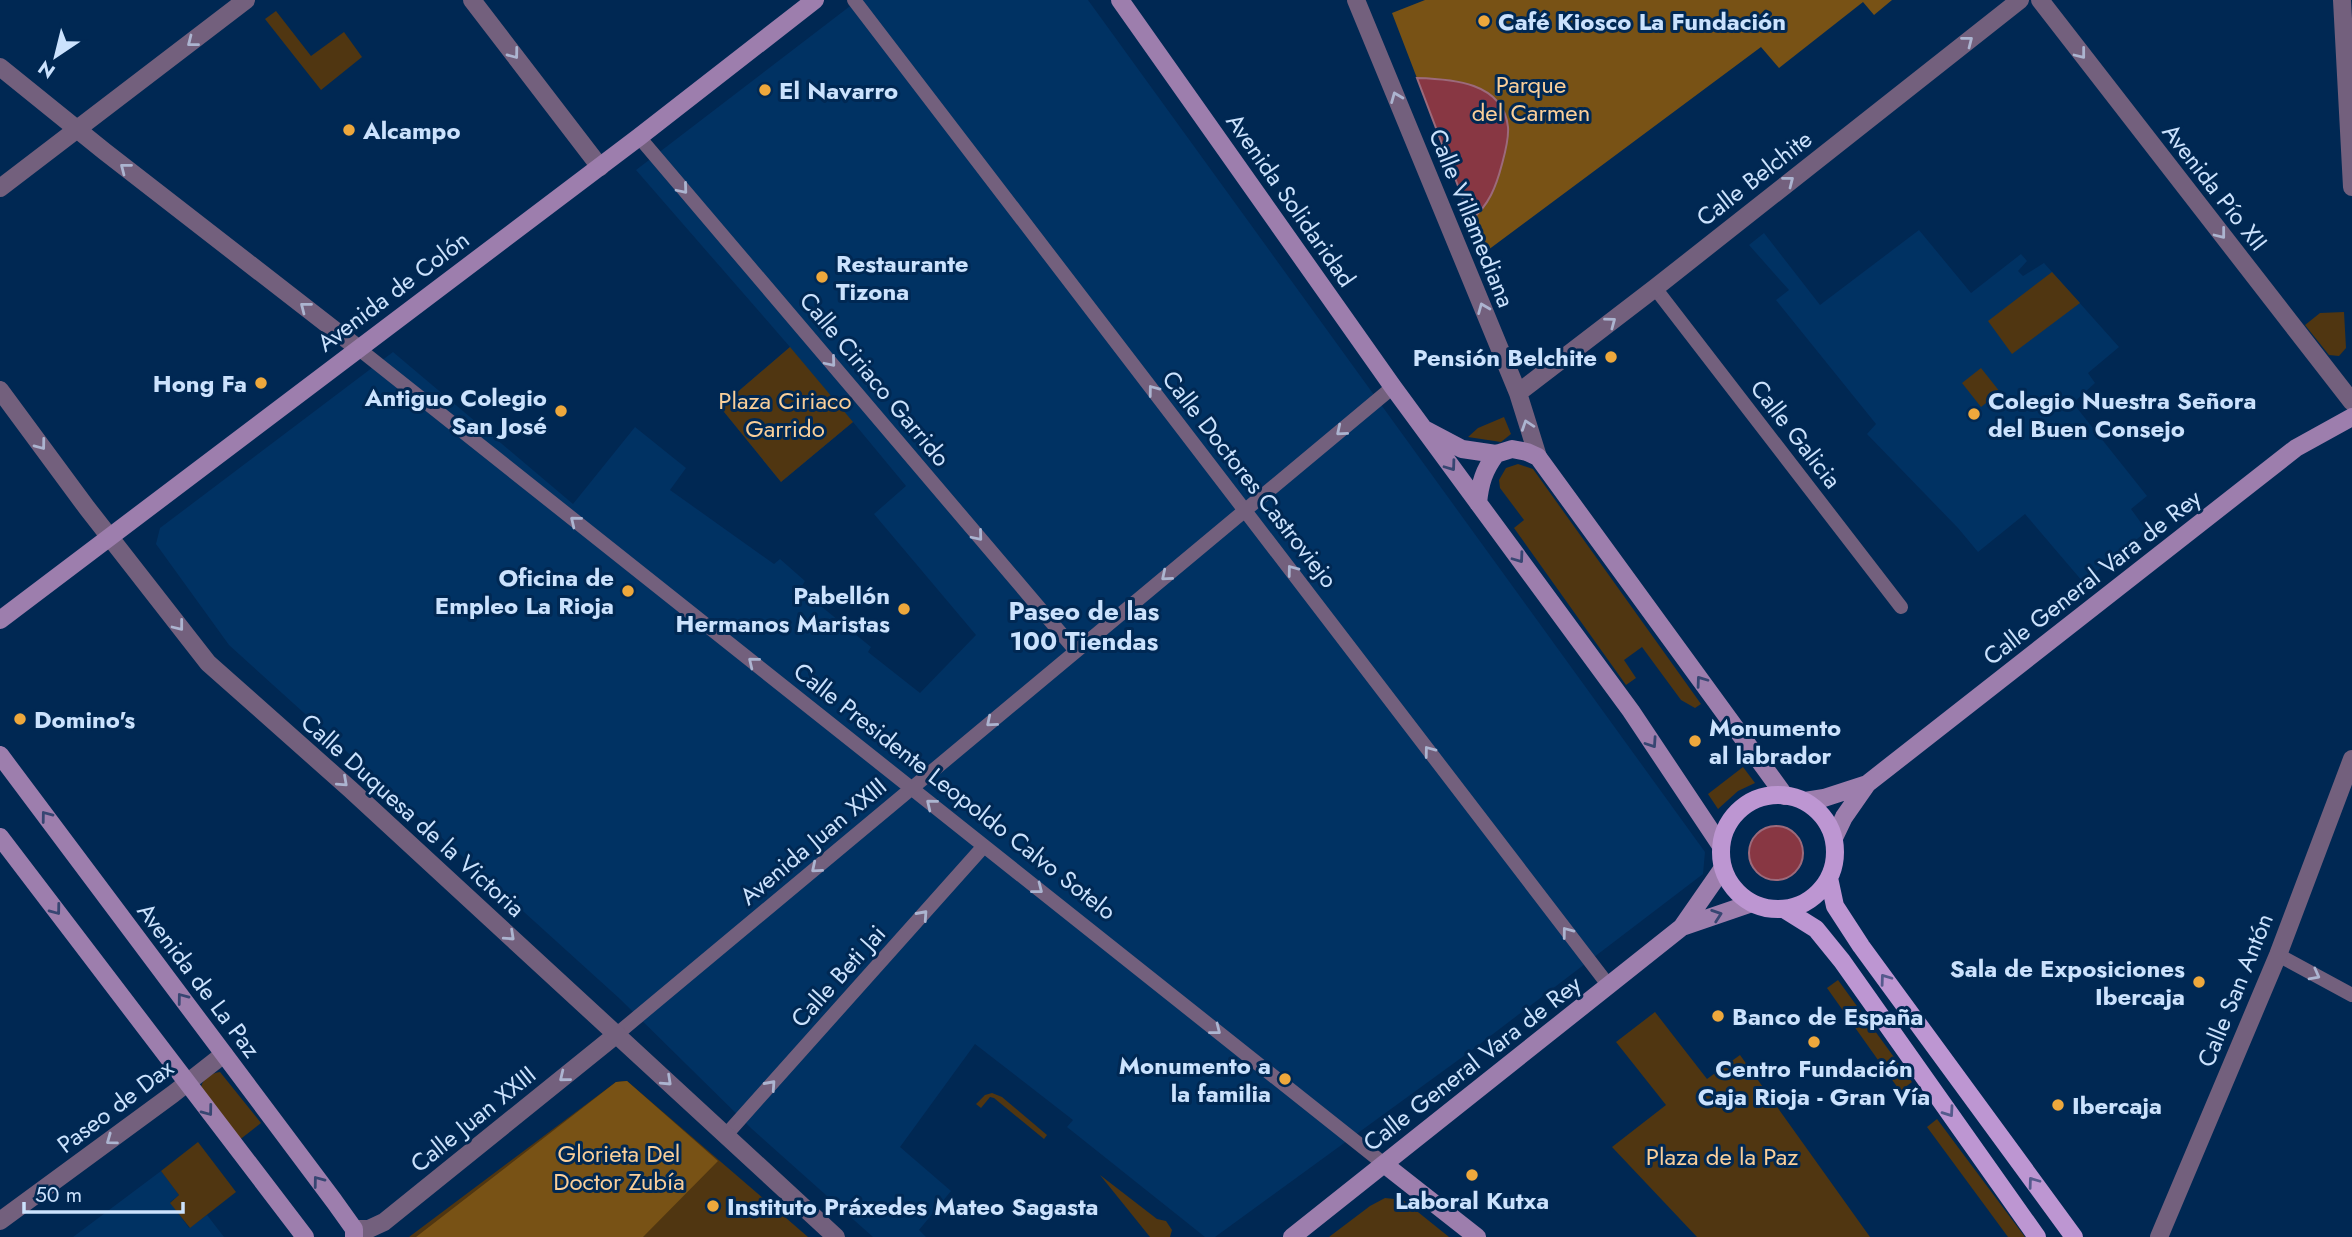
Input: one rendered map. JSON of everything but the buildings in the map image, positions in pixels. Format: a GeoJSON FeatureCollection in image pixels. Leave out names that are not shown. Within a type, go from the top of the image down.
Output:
{"type":"FeatureCollection","features":[{"type":"Feature","properties":{"kind":"main road","name":"Avenida de Colón"},"geometry":{"type":"LineString","coordinates":[[0,620],[600,167],[815,0]]}},
{"type":"Feature","properties":{"kind":"main road","name":"Avenida Solidaridad"},"geometry":{"type":"LineString","coordinates":[[1121,0],[1393,387],[1631,711],[1721,846]]}},
{"type":"Feature","properties":{"kind":"main road","name":"Calle General Vara de Rey"},"geometry":{"type":"LineString","coordinates":[[1833,838],[1843,817],[1867,784],[2296,448],[2352,417]]}},
{"type":"Feature","properties":{"kind":"main road","name":"Avenida Solidaridad"},"geometry":{"type":"LineString","coordinates":[[1423,428],[1462,449],[1496,454],[1512,449],[1538,457]]}},
{"type":"Feature","properties":{"kind":"main road"},"geometry":{"type":"LineString","coordinates":[[1478,503],[1485,469],[1496,454]]}},
{"type":"Feature","properties":{"kind":"main road"},"geometry":{"type":"LineString","coordinates":[[1538,457],[1785,796]]}},
{"type":"Feature","properties":{"kind":"main road","name":"Avenida de La Paz"},"geometry":{"type":"LineString","coordinates":[[0,755],[354,1233]]}},
{"type":"Feature","properties":{"kind":"main road","name":"Calle General Vara de Rey"},"geometry":{"type":"LineString","coordinates":[[1805,802],[1867,784]]}},
{"type":"Feature","properties":{"kind":"main road"},"geometry":{"type":"LineString","coordinates":[[1829,878],[1811,900],[1784,909],[1767,909],[1752,903],[1739,894],[1729,882],[1723,868],[1721,846],[1724,831],[1743,806],[1772,794],[1805,802],[1818,811],[1828,823],[1833,838],[1835,852],[1829,878],[1835,906],[1861,946],[2074,1237]]}},
{"type":"Feature","properties":{"kind":"main road"},"geometry":{"type":"LineString","coordinates":[[0,836],[305,1237]]}},
{"type":"Feature","properties":{"kind":"main road","name":"Calle General Vara de Rey"},"geometry":{"type":"LineString","coordinates":[[1292,1237],[1682,927],[1723,868]]}},
{"type":"Feature","properties":{"kind":"main road","name":"Calle General Vara de Rey"},"geometry":{"type":"LineString","coordinates":[[1682,927],[1752,903]]}},
{"type":"Feature","properties":{"kind":"main road"},"geometry":{"type":"LineString","coordinates":[[1784,909],[1816,929],[1842,961],[2037,1237]]}},
{"type":"Feature","properties":{"kind":"main road"},"geometry":{"type":"LineString","coordinates":[[1384,1164],[1477,1237]]}},
{"type":"Feature","properties":{"kind":"street"},"geometry":{"type":"LineString","coordinates":[[0,188],[246,0]]}},
{"type":"Feature","properties":{"kind":"street"},"geometry":{"type":"LineString","coordinates":[[472,0],[600,167]]}},
{"type":"Feature","properties":{"kind":"street","name":"Calle Doctores Castroviejo"},"geometry":{"type":"LineString","coordinates":[[854,0],[1609,986]]}},
{"type":"Feature","properties":{"kind":"street","name":"Calle Villamediana"},"geometry":{"type":"LineString","coordinates":[[1356,0],[1518,393],[1538,457]]}},
{"type":"Feature","properties":{"kind":"street","name":"Calle Belchite"},"geometry":{"type":"LineString","coordinates":[[1518,393],[2020,0]]}},
{"type":"Feature","properties":{"kind":"street","name":"Avenida Pío XII"},"geometry":{"type":"LineString","coordinates":[[2040,0],[2352,402]]}},
{"type":"Feature","properties":{"kind":"street"},"geometry":{"type":"LineString","coordinates":[[2345,4],[2352,187]]}},
{"type":"Feature","properties":{"kind":"street","name":"Calle Presidente Leopoldo Calvo Sotelo"},"geometry":{"type":"LineString","coordinates":[[0,67],[1384,1164]]}},
{"type":"Feature","properties":{"kind":"street","name":"Calle Ciriaco Garrido"},"geometry":{"type":"LineString","coordinates":[[639,137],[1076,651]]}},
{"type":"Feature","properties":{"kind":"street","name":"Calle Galicia"},"geometry":{"type":"LineString","coordinates":[[1655,288],[1901,607]]}},
{"type":"Feature","properties":{"kind":"street","name":"Avenida Juan XXIII"},"geometry":{"type":"LineString","coordinates":[[617,1034],[1393,387]]}},
{"type":"Feature","properties":{"kind":"street","name":"Calle Duquesa de la Victoria"},"geometry":{"type":"LineString","coordinates":[[0,390],[208,663],[350,789],[835,1237]]}},
{"type":"Feature","properties":{"kind":"street","name":"Calle San Antón"},"geometry":{"type":"LineString","coordinates":[[2159,1237],[2278,955],[2352,759]]}},
{"type":"Feature","properties":{"kind":"street","name":"Calle Beti Jai"},"geometry":{"type":"LineString","coordinates":[[725,1136],[984,846]]}},
{"type":"Feature","properties":{"kind":"street"},"geometry":{"type":"LineString","coordinates":[[2278,955],[2352,995]]}},
{"type":"Feature","properties":{"kind":"street","name":"Calle Juan XXIII"},"geometry":{"type":"LineString","coordinates":[[354,1233],[384,1222],[617,1034]]}},
{"type":"Feature","properties":{"kind":"street","name":"Paseo de Dax"},"geometry":{"type":"LineString","coordinates":[[0,1221],[224,1054]]}},
{"type":"Feature","properties":{"kind":"shaded area"},"geometry":{"type":"Polygon","coordinates":[[[858,0],[1088,0],[1705,852],[1703,874],[1472,1050],[1215,1237],[1205,1237],[1067,1127],[1073,1120],[975,1044],[900,1147],[951,1191],[919,1230],[926,1237],[873,1237],[752,1129],[620,999],[229,645],[156,544],[160,528],[393,352],[573,504],[635,427],[686,468],[670,490],[774,564],[780,559],[805,581],[800,589],[871,647],[868,652],[920,693],[976,635],[874,514],[906,486],[853,422],[781,482],[720,407],[790,347],[636,170],[858,0]]]}},
{"type":"Feature","properties":{"kind":"shaded area"},"geometry":{"type":"Polygon","coordinates":[[[1417,78],[1474,86],[1497,100],[1504,112],[1508,136],[1500,172],[1487,202],[1471,220],[1417,78]]]}},
{"type":"Feature","properties":{"kind":"shaded area","name":"Colegio Nuestra Señora del Buen Consejo"},"geometry":{"type":"Polygon","coordinates":[[[1919,230],[1971,293],[2021,254],[2027,261],[2018,271],[2023,276],[2044,263],[2119,347],[2088,373],[2095,383],[2073,403],[2147,496],[2131,509],[2147,531],[2083,582],[2025,514],[1978,552],[1867,434],[1876,424],[1776,300],[1789,290],[1749,245],[1764,233],[1820,305],[1919,230]]]}},
{"type":"Feature","properties":{"kind":"shaded area"},"geometry":{"type":"Polygon","coordinates":[[[1776,826],[1795,834],[1803,853],[1795,872],[1776,880],[1757,872],[1749,853],[1757,834],[1776,826]]]}},
{"type":"Feature","properties":{"kind":"shaded area"},"geometry":{"type":"Polygon","coordinates":[[[161,1171],[179,1195],[170,1202],[189,1228],[207,1215],[224,1237],[73,1237],[161,1171]]]}},
{"type":"Feature","properties":{"kind":"green space","name":"Parque del Carmen"},"geometry":{"type":"Polygon","coordinates":[[[1425,0],[1892,0],[1874,15],[1863,2],[1779,68],[1761,47],[1484,253],[1392,13],[1425,0]]]}},
{"type":"Feature","properties":{"kind":"green space"},"geometry":{"type":"Polygon","coordinates":[[[276,11],[311,56],[344,32],[362,57],[321,90],[265,19],[276,11]]]}},
{"type":"Feature","properties":{"kind":"green space"},"geometry":{"type":"Polygon","coordinates":[[[2052,272],[2080,303],[2012,354],[1988,321],[2052,272]]]}},
{"type":"Feature","properties":{"kind":"green space"},"geometry":{"type":"Polygon","coordinates":[[[2344,312],[2346,348],[2339,356],[2329,355],[2305,325],[2320,313],[2344,312]]]}},
{"type":"Feature","properties":{"kind":"green space","name":"Plaza Ciriaco Garrido"},"geometry":{"type":"Polygon","coordinates":[[[790,347],[853,422],[781,482],[720,407],[790,347]]]}},
{"type":"Feature","properties":{"kind":"green space"},"geometry":{"type":"Polygon","coordinates":[[[1981,368],[2000,392],[1981,407],[1962,383],[1981,368]]]}},
{"type":"Feature","properties":{"kind":"green space"},"geometry":{"type":"Polygon","coordinates":[[[1504,417],[1511,434],[1501,442],[1468,437],[1478,428],[1504,417]]]}},
{"type":"Feature","properties":{"kind":"green space"},"geometry":{"type":"Polygon","coordinates":[[[1518,464],[1533,469],[1701,704],[1695,708],[1681,700],[1642,647],[1624,660],[1636,678],[1626,685],[1514,528],[1524,520],[1500,488],[1499,480],[1506,468],[1518,464]]]}},
{"type":"Feature","properties":{"kind":"green space"},"geometry":{"type":"Polygon","coordinates":[[[1743,767],[1755,783],[1738,791],[1718,809],[1708,794],[1743,767]]]}},
{"type":"Feature","properties":{"kind":"green space"},"geometry":{"type":"Polygon","coordinates":[[[1838,980],[1912,1082],[1900,1091],[1827,988],[1838,980]]]}},
{"type":"Feature","properties":{"kind":"green space","name":"Plaza de la Paz"},"geometry":{"type":"Polygon","coordinates":[[[1655,1012],[1707,1079],[1740,1055],[1870,1237],[1697,1237],[1612,1147],[1666,1105],[1616,1042],[1655,1012]]]}},
{"type":"Feature","properties":{"kind":"green space"},"geometry":{"type":"Polygon","coordinates":[[[220,1072],[261,1123],[238,1141],[201,1087],[208,1076],[220,1072]]]}},
{"type":"Feature","properties":{"kind":"green space","name":"Glorieta Del Doctor Zubía"},"geometry":{"type":"Polygon","coordinates":[[[627,1081],[808,1237],[409,1237],[616,1082],[627,1081]]]}},
{"type":"Feature","properties":{"kind":"green space","name":"Glorieta Del Doctor Zubía"},"geometry":{"type":"Polygon","coordinates":[[[627,1081],[718,1161],[643,1237],[416,1237],[616,1082],[627,1081]]]}},
{"type":"Feature","properties":{"kind":"green space"},"geometry":{"type":"Polygon","coordinates":[[[992,1093],[1002,1097],[1047,1135],[1044,1139],[994,1098],[990,1097],[981,1108],[976,1104],[985,1095],[992,1093]]]}},
{"type":"Feature","properties":{"kind":"green space"},"geometry":{"type":"Polygon","coordinates":[[[1937,1119],[2025,1237],[2008,1237],[1927,1127],[1937,1119]]]}},
{"type":"Feature","properties":{"kind":"green space"},"geometry":{"type":"Polygon","coordinates":[[[198,1142],[236,1192],[190,1228],[170,1203],[179,1195],[161,1171],[198,1142]]]}},
{"type":"Feature","properties":{"kind":"green space"},"geometry":{"type":"Polygon","coordinates":[[[1100,1175],[1157,1219],[1166,1221],[1172,1230],[1170,1237],[1150,1237],[1100,1175]]]}},
{"type":"Feature","properties":{"kind":"green space"},"geometry":{"type":"Polygon","coordinates":[[[1385,1198],[1403,1200],[1449,1237],[1329,1237],[1385,1198]]]}},
{"type":"Feature","properties":{"kind":"place","name":"Café Kiosco La Fundación"},"geometry":{"type":"Point","coordinates":[1484,21]}},
{"type":"Feature","properties":{"kind":"place","name":"El Navarro"},"geometry":{"type":"Point","coordinates":[765,90]}},
{"type":"Feature","properties":{"kind":"place","name":"Alcampo"},"geometry":{"type":"Point","coordinates":[349,130]}},
{"type":"Feature","properties":{"kind":"place","name":"Restaurante Tizona"},"geometry":{"type":"Point","coordinates":[822,277]}},
{"type":"Feature","properties":{"kind":"place","name":"Pensión Belchite"},"geometry":{"type":"Point","coordinates":[1611,357]}},
{"type":"Feature","properties":{"kind":"place","name":"Hong Fa"},"geometry":{"type":"Point","coordinates":[261,383]}},
{"type":"Feature","properties":{"kind":"place","name":"Antiguo Colegio San José"},"geometry":{"type":"Point","coordinates":[561,411]}},
{"type":"Feature","properties":{"kind":"place","name":"Colegio Nuestra Señora del Buen Consejo"},"geometry":{"type":"Point","coordinates":[1974,414]}},
{"type":"Feature","properties":{"kind":"place","name":"Oficina de Empleo La Rioja"},"geometry":{"type":"Point","coordinates":[628,591]}},
{"type":"Feature","properties":{"kind":"place","name":"Pabellón Hermanos Maristas"},"geometry":{"type":"Point","coordinates":[904,609]}},
{"type":"Feature","properties":{"kind":"place","name":"Domino's"},"geometry":{"type":"Point","coordinates":[20,719]}},
{"type":"Feature","properties":{"kind":"place","name":"Monumento al labrador"},"geometry":{"type":"Point","coordinates":[1695,741]}},
{"type":"Feature","properties":{"kind":"place","name":"Sala de Exposiciones Ibercaja"},"geometry":{"type":"Point","coordinates":[2199,982]}},
{"type":"Feature","properties":{"kind":"place","name":"Banco de España"},"geometry":{"type":"Point","coordinates":[1718,1016]}},
{"type":"Feature","properties":{"kind":"place","name":"Centro Fundación Caja Rioja - Gran Vía"},"geometry":{"type":"Point","coordinates":[1814,1042]}},
{"type":"Feature","properties":{"kind":"place","name":"Monumento a la familia"},"geometry":{"type":"Point","coordinates":[1285,1079]}},
{"type":"Feature","properties":{"kind":"place","name":"Ibercaja"},"geometry":{"type":"Point","coordinates":[2058,1105]}},
{"type":"Feature","properties":{"kind":"place","name":"Laboral Kutxa"},"geometry":{"type":"Point","coordinates":[1472,1175]}},
{"type":"Feature","properties":{"kind":"place","name":"Instituto Práxedes Mateo Sagasta"},"geometry":{"type":"Point","coordinates":[713,1206]}},
{"type":"Feature","properties":{"kind":"district","name":"Paseo de las 100 Tiendas"},"geometry":{"type":"Point","coordinates":[1084,626]}}]}
